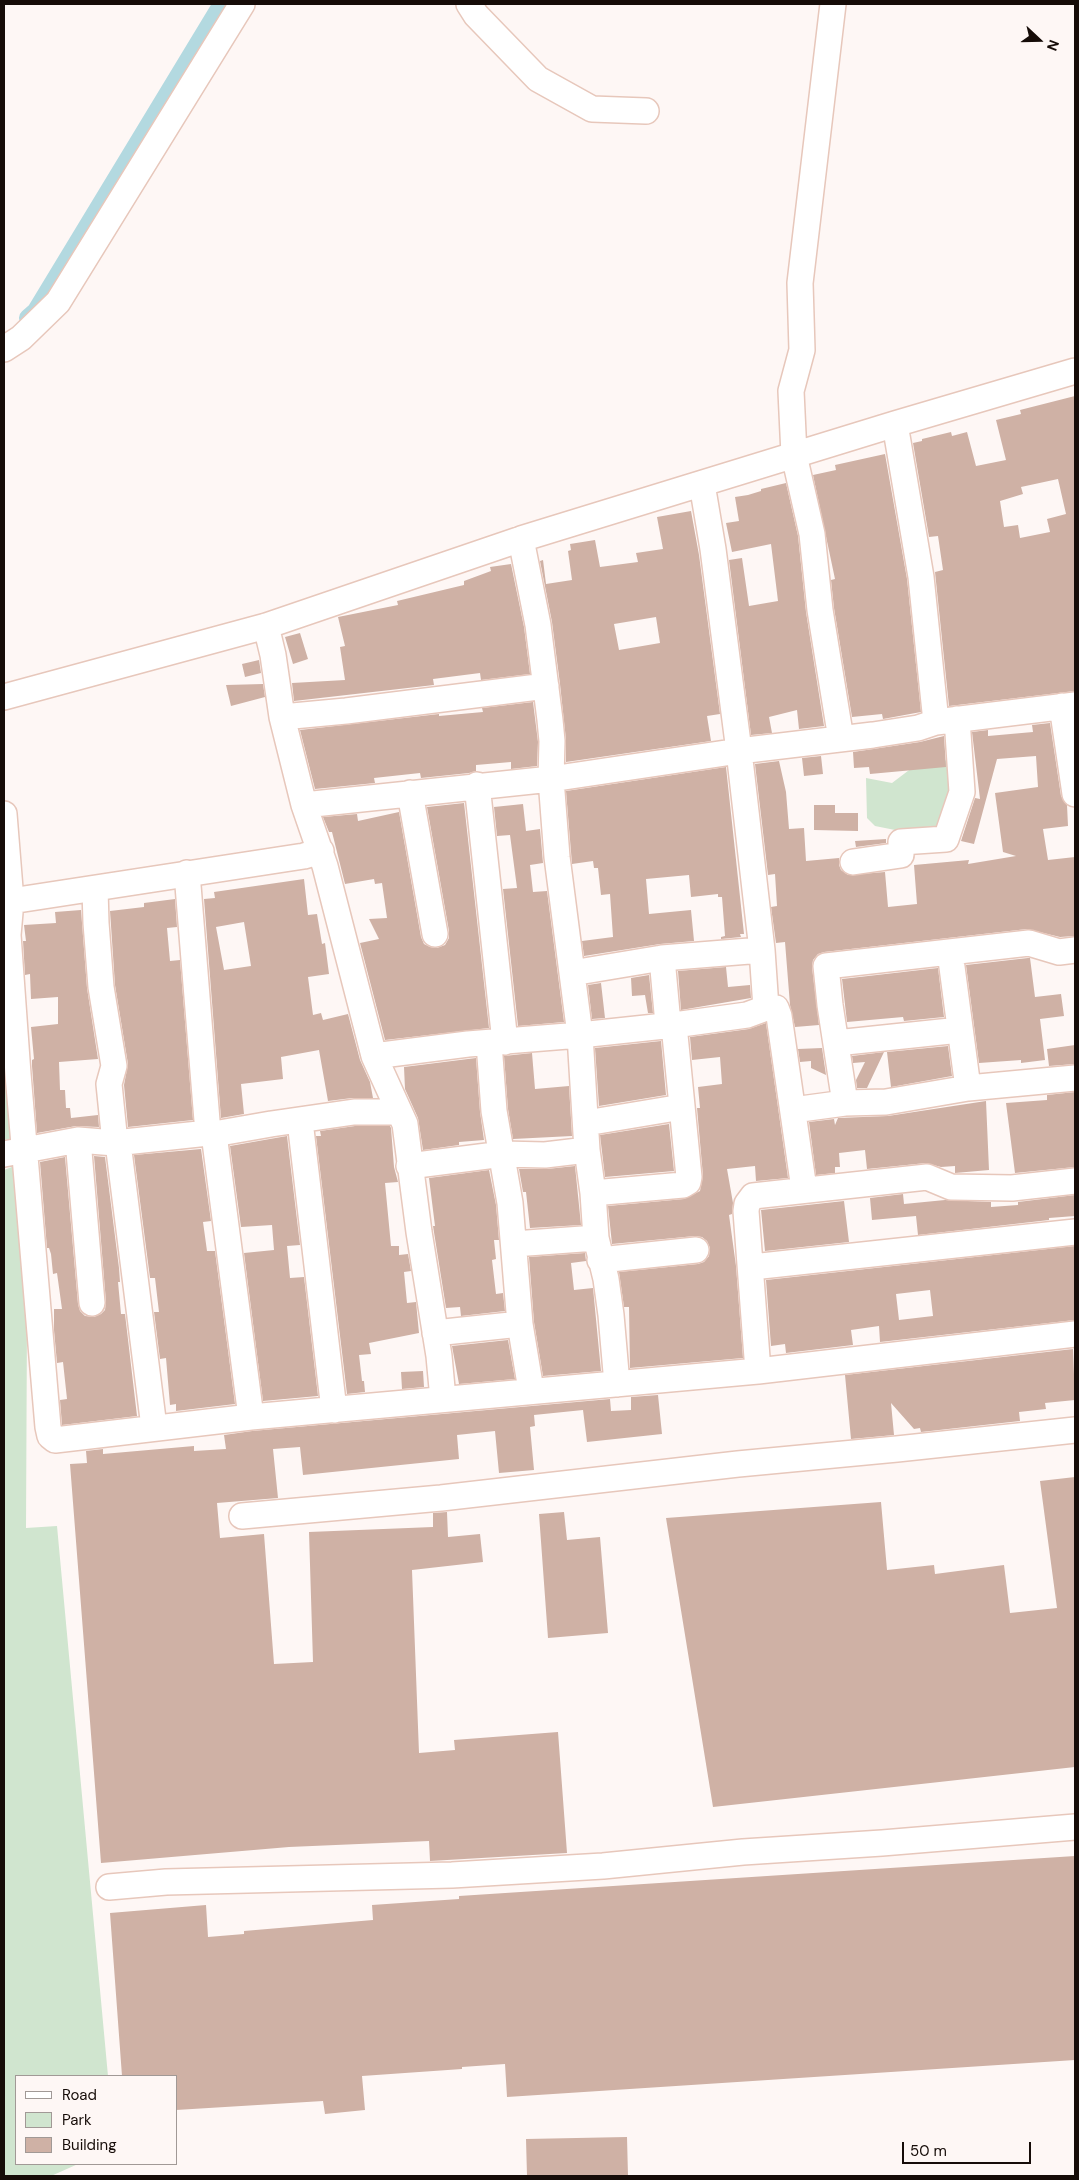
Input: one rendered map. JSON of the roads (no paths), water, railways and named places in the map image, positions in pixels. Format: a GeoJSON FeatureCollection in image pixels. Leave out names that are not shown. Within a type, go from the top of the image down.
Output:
{"type":"FeatureCollection","features":[{"type":"Feature","properties":{"kind":"street"},"geometry":{"type":"LineString","coordinates":[[4,349],[21,338],[58,302],[242,4]]}},
{"type":"Feature","properties":{"kind":"street"},"geometry":{"type":"LineString","coordinates":[[469,4],[476,15],[538,79],[592,109],[646,111]]}},
{"type":"Feature","properties":{"kind":"street"},"geometry":{"type":"LineString","coordinates":[[833,4],[800,283],[802,350],[791,391],[794,455],[812,534],[820,610],[841,739]]}},
{"type":"Feature","properties":{"kind":"street"},"geometry":{"type":"LineString","coordinates":[[4,697],[266,626],[521,539],[895,424],[1075,371]]}},
{"type":"Feature","properties":{"kind":"street"},"geometry":{"type":"LineString","coordinates":[[853,862],[901,855],[901,842],[946,839],[962,792],[946,721],[895,424]]}},
{"type":"Feature","properties":{"kind":"street"},"geometry":{"type":"LineString","coordinates":[[702,484],[713,549],[739,751],[762,950],[766,1008]]}},
{"type":"Feature","properties":{"kind":"street"},"geometry":{"type":"LineString","coordinates":[[521,539],[538,625],[546,686],[552,741],[551,779],[557,857],[580,1035],[587,1150],[598,1249],[606,1279],[617,1384]]}},
{"type":"Feature","properties":{"kind":"street"},"geometry":{"type":"LineString","coordinates":[[266,626],[273,655],[282,717],[304,805],[320,850],[374,1056],[404,1124],[443,1399]]}},
{"type":"Feature","properties":{"kind":"street"},"geometry":{"type":"LineString","coordinates":[[282,717],[346,712],[546,686]]}},
{"type":"Feature","properties":{"kind":"street"},"geometry":{"type":"LineString","coordinates":[[304,805],[477,785],[551,779],[739,751],[918,728],[946,721],[1068,706],[1075,794]]}},
{"type":"Feature","properties":{"kind":"street"},"geometry":{"type":"LineString","coordinates":[[477,785],[497,1042],[494,1111],[503,1154],[514,1244],[520,1324],[531,1390]]}},
{"type":"Feature","properties":{"kind":"street"},"geometry":{"type":"LineString","coordinates":[[410,793],[435,934]]}},
{"type":"Feature","properties":{"kind":"street"},"geometry":{"type":"LineString","coordinates":[[4,815],[11,901],[8,935],[15,1152],[50,1436],[55,1440],[251,1417],[531,1390],[758,1371],[1075,1334]]}},
{"type":"Feature","properties":{"kind":"street"},"geometry":{"type":"LineString","coordinates":[[11,901],[304,856],[320,850]]}},
{"type":"Feature","properties":{"kind":"street"},"geometry":{"type":"LineString","coordinates":[[187,873],[211,1134],[251,1417]]}},
{"type":"Feature","properties":{"kind":"street"},"geometry":{"type":"LineString","coordinates":[[95,889],[101,987],[114,1066],[110,1084],[154,1427]]}},
{"type":"Feature","properties":{"kind":"street"},"geometry":{"type":"LineString","coordinates":[[845,1103],[826,966],[1029,943],[1059,952],[1075,950]]}},
{"type":"Feature","properties":{"kind":"street"},"geometry":{"type":"LineString","coordinates":[[572,973],[662,958],[762,950]]}},
{"type":"Feature","properties":{"kind":"street"},"geometry":{"type":"LineString","coordinates":[[950,952],[968,1088]]}},
{"type":"Feature","properties":{"kind":"street"},"geometry":{"type":"LineString","coordinates":[[593,1193],[683,1185],[688,1182],[682,1107],[662,958]]}},
{"type":"Feature","properties":{"kind":"street"},"geometry":{"type":"LineString","coordinates":[[374,1056],[580,1035],[747,1015],[766,1008],[776,1008],[779,1016],[804,1189]]}},
{"type":"Feature","properties":{"kind":"street"},"geometry":{"type":"LineString","coordinates":[[836,1043],[960,1030]]}},
{"type":"Feature","properties":{"kind":"street"},"geometry":{"type":"LineString","coordinates":[[793,1110],[845,1103],[886,1102],[968,1088],[1075,1078]]}},
{"type":"Feature","properties":{"kind":"street"},"geometry":{"type":"LineString","coordinates":[[586,1124],[682,1107]]}},
{"type":"Feature","properties":{"kind":"street"},"geometry":{"type":"LineString","coordinates":[[15,1152],[78,1140],[117,1143],[211,1134],[354,1112],[398,1112]]}},
{"type":"Feature","properties":{"kind":"street"},"geometry":{"type":"LineString","coordinates":[[300,1121],[334,1410]]}},
{"type":"Feature","properties":{"kind":"street"},"geometry":{"type":"LineString","coordinates":[[78,1140],[92,1303]]}},
{"type":"Feature","properties":{"kind":"street"},"geometry":{"type":"LineString","coordinates":[[410,1166],[503,1154],[545,1155],[587,1150]]}},
{"type":"Feature","properties":{"kind":"street"},"geometry":{"type":"LineString","coordinates":[[758,1371],[752,1267],[746,1211],[749,1199],[759,1194],[927,1178],[952,1188],[1012,1188],[1075,1181]]}},
{"type":"Feature","properties":{"kind":"street"},"geometry":{"type":"LineString","coordinates":[[752,1267],[1075,1232]]}},
{"type":"Feature","properties":{"kind":"street"},"geometry":{"type":"LineString","coordinates":[[514,1244],[598,1249],[696,1250]]}},
{"type":"Feature","properties":{"kind":"street"},"geometry":{"type":"LineString","coordinates":[[435,1333],[520,1324]]}},
{"type":"Feature","properties":{"kind":"street"},"geometry":{"type":"LineString","coordinates":[[242,1516],[442,1498],[738,1464],[1075,1430]]}},
{"type":"Feature","properties":{"kind":"street"},"geometry":{"type":"LineString","coordinates":[[109,1887],[166,1882],[452,1875],[603,1866],[743,1852],[1075,1827]]}},
{"type":"Feature","properties":{"kind":"waterway"},"geometry":{"type":"LineString","coordinates":[[28,318],[36,311],[222,4]]}}]}
